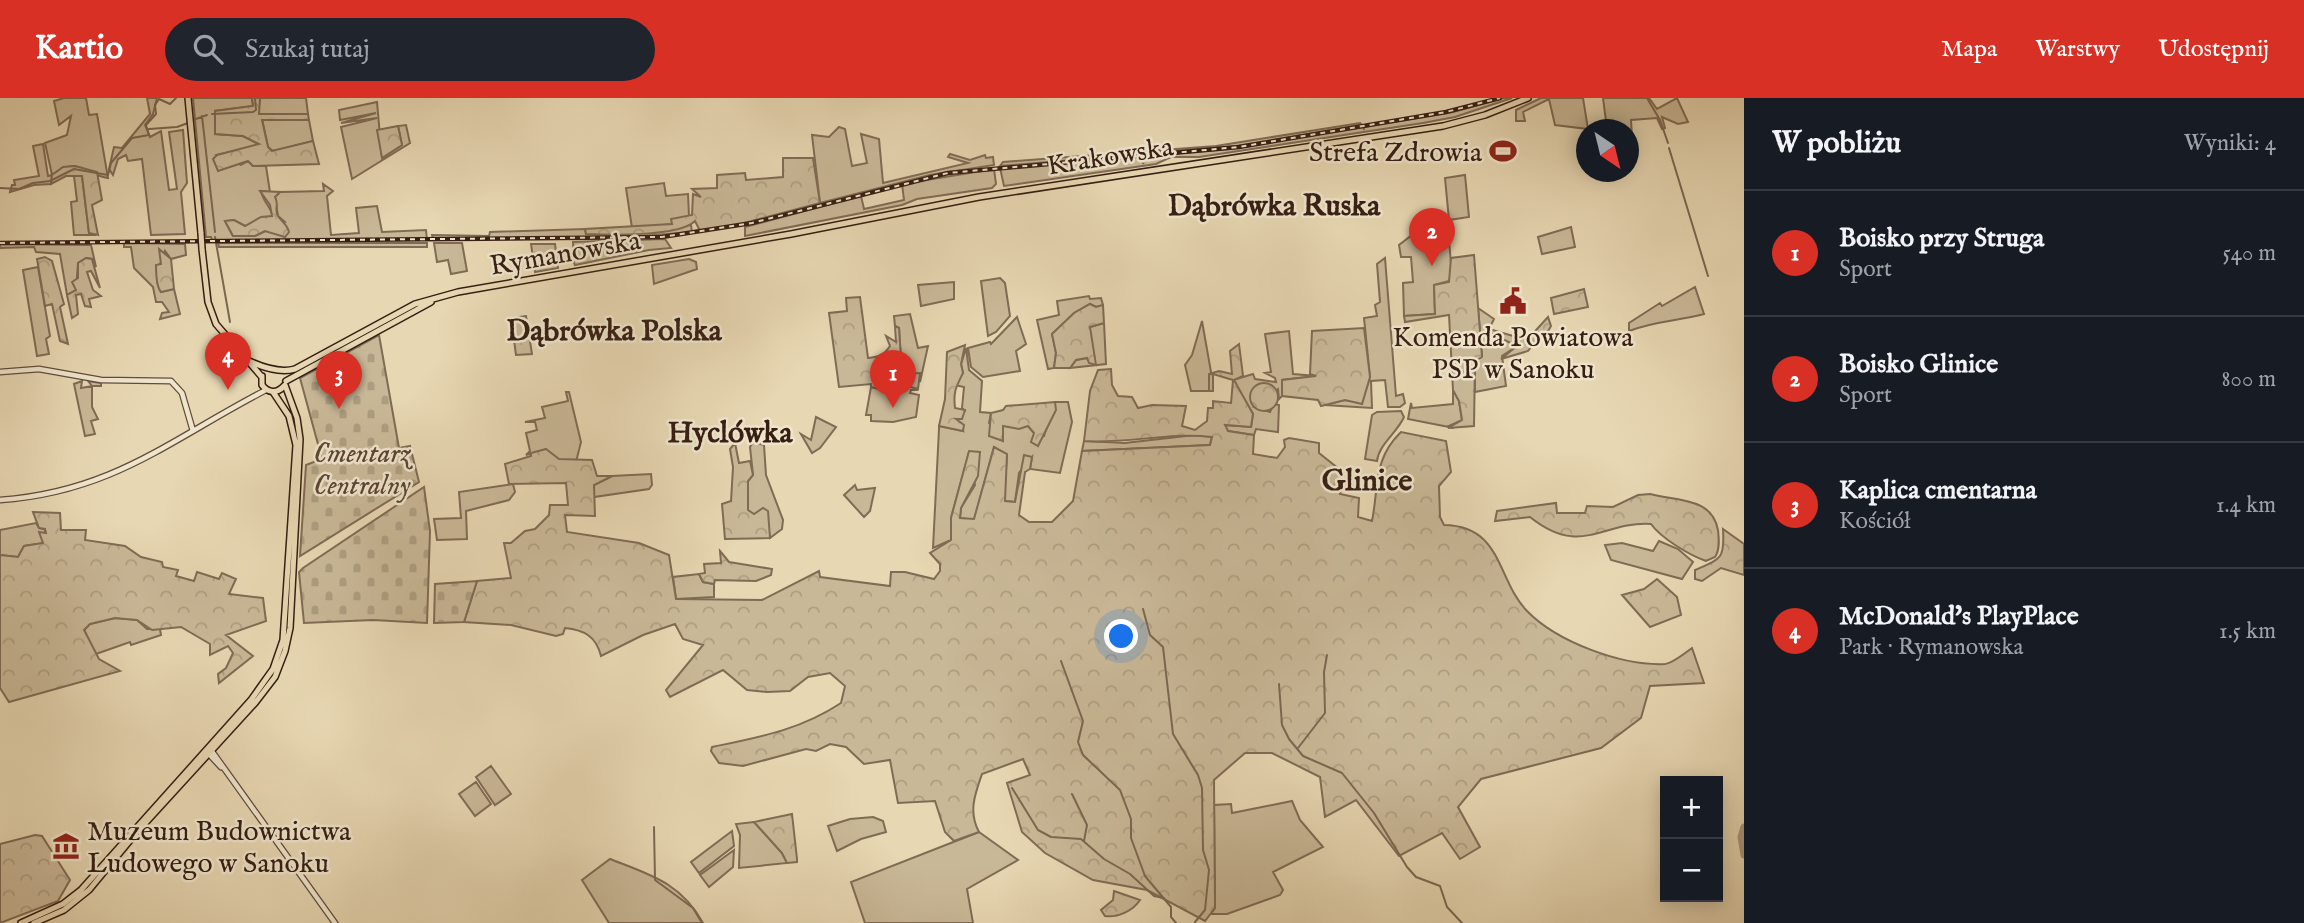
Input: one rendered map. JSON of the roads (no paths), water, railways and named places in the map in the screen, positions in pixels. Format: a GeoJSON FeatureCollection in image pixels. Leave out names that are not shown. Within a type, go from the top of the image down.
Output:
{"type":"FeatureCollection","features":[{"type":"Feature","properties":{"kind":"main road"},"geometry":{"type":"LineString","coordinates":[[188,98],[193,128],[202,249],[212,314],[227,340],[249,361],[266,390],[273,392],[289,416],[296,446],[281,646],[262,687],[210,752]]}},
{"type":"Feature","properties":{"kind":"main road","name":"Krakowska"},"geometry":{"type":"LineString","coordinates":[[697,251],[979,197],[1443,126],[1485,115],[1528,98]]}},
{"type":"Feature","properties":{"kind":"main road","name":"Rymanowska"},"geometry":{"type":"LineString","coordinates":[[282,371],[309,364],[415,304],[440,297],[697,251]]}},
{"type":"Feature","properties":{"kind":"main road","name":"Rymanowska"},"geometry":{"type":"LineString","coordinates":[[285,383],[440,297]]}},
{"type":"Feature","properties":{"kind":"main road"},"geometry":{"type":"LineString","coordinates":[[34,923],[64,910],[83,893],[268,688],[282,661],[288,640],[300,439],[297,418],[282,371],[249,361]]}},
{"type":"Feature","properties":{"kind":"main road"},"geometry":{"type":"LineString","coordinates":[[261,379],[270,368]]}},
{"type":"Feature","properties":{"kind":"main road"},"geometry":{"type":"LineString","coordinates":[[273,392],[285,383]]}},
{"type":"Feature","properties":{"kind":"main road"},"geometry":{"type":"LineString","coordinates":[[22,923],[83,893]]}},
{"type":"Feature","properties":{"kind":"street"},"geometry":{"type":"LineString","coordinates":[[0,372],[39,369],[101,380],[171,381],[181,391],[193,432]]}},
{"type":"Feature","properties":{"kind":"street"},"geometry":{"type":"LineString","coordinates":[[245,401],[261,379]]}},
{"type":"Feature","properties":{"kind":"street"},"geometry":{"type":"LineString","coordinates":[[0,500],[82,486],[125,469],[266,390]]}},
{"type":"Feature","properties":{"kind":"street"},"geometry":{"type":"LineString","coordinates":[[210,752],[335,923]]}},
{"type":"Feature","properties":{"kind":"waterway"},"geometry":{"type":"LineString","coordinates":[[0,188],[19,189],[33,183],[50,181],[74,169],[108,175],[111,163],[132,138],[149,135],[146,125],[156,114],[155,105],[159,99],[170,104],[176,98]]}},
{"type":"Feature","properties":{"kind":"waterway"},"geometry":{"type":"LineString","coordinates":[[212,114],[253,112],[256,110],[255,98]]}},
{"type":"Feature","properties":{"kind":"waterway"},"geometry":{"type":"LineString","coordinates":[[1647,98],[1660,120],[1668,143]]}},
{"type":"Feature","properties":{"kind":"waterway"},"geometry":{"type":"LineString","coordinates":[[193,120],[207,115]]}},
{"type":"Feature","properties":{"kind":"waterway"},"geometry":{"type":"LineString","coordinates":[[202,116],[215,232]]}},
{"type":"Feature","properties":{"kind":"waterway"},"geometry":{"type":"LineString","coordinates":[[149,129],[177,127],[188,123]]}},
{"type":"Feature","properties":{"kind":"waterway"},"geometry":{"type":"LineString","coordinates":[[1669,148],[1708,276]]}},
{"type":"Feature","properties":{"kind":"waterway"},"geometry":{"type":"LineString","coordinates":[[215,237],[230,322]]}},
{"type":"Feature","properties":{"kind":"waterway"},"geometry":{"type":"LineString","coordinates":[[1143,609],[1150,635],[1163,647],[1173,734],[1198,775],[1202,788],[1203,850],[1209,870],[1205,910],[1195,922]]}},
{"type":"Feature","properties":{"kind":"waterway"},"geometry":{"type":"LineString","coordinates":[[1298,748],[1325,713],[1324,672],[1327,655]]}},
{"type":"Feature","properties":{"kind":"waterway"},"geometry":{"type":"LineString","coordinates":[[1061,661],[1083,721],[1078,742],[1083,755],[1120,790],[1131,819],[1131,838],[1145,876],[1171,907],[1171,917],[1176,923]]}},
{"type":"Feature","properties":{"kind":"waterway"},"geometry":{"type":"LineString","coordinates":[[1279,684],[1282,725],[1289,739],[1303,756],[1342,773],[1374,813],[1407,867],[1416,877],[1440,886],[1447,907],[1462,923]]}},
{"type":"Feature","properties":{"kind":"waterway"},"geometry":{"type":"LineString","coordinates":[[1012,788],[1038,830],[1051,837],[1081,839],[1104,859],[1130,874],[1154,896],[1164,898]]}},
{"type":"Feature","properties":{"kind":"waterway"},"geometry":{"type":"LineString","coordinates":[[1072,794],[1087,825],[1084,841]]}},
{"type":"Feature","properties":{"kind":"waterway"},"geometry":{"type":"LineString","coordinates":[[654,827],[655,880],[693,908],[702,923]]}},
{"type":"Feature","properties":{"kind":"waterway"},"geometry":{"type":"LineString","coordinates":[[1744,827],[1741,837],[1744,855]]}},
{"type":"Feature","properties":{"kind":"railway"},"geometry":{"type":"LineString","coordinates":[[0,243],[662,237],[752,223],[948,173],[1239,147],[1446,112],[1500,98]]}},
{"type":"Feature","properties":{"kind":"place","name":"Strefa Zdrowia"},"geometry":{"type":"Point","coordinates":[1503,151]}},
{"type":"Feature","properties":{"kind":"place","name":"Boisko Glinice"},"geometry":{"type":"Point","coordinates":[1432,266]}},
{"type":"Feature","properties":{"kind":"place","name":"Komenda Powiatowa PSP w Sanoku"},"geometry":{"type":"Point","coordinates":[1513,301]}},
{"type":"Feature","properties":{"kind":"place","name":"McDonald's PlayPlace"},"geometry":{"type":"Point","coordinates":[228,390]}},
{"type":"Feature","properties":{"kind":"place","name":"Boisko przy Struga"},"geometry":{"type":"Point","coordinates":[893,408]}},
{"type":"Feature","properties":{"kind":"place","name":"Kaplica cmentarna"},"geometry":{"type":"Point","coordinates":[339,409]}},
{"type":"Feature","properties":{"kind":"place","name":"Muzeum Budownictwa Ludowego w Sanoku"},"geometry":{"type":"Point","coordinates":[66,846]}},
{"type":"Feature","properties":{"kind":"district","name":"Dąbrówka Ruska"},"geometry":{"type":"Point","coordinates":[1274,205]}},
{"type":"Feature","properties":{"kind":"district","name":"Dąbrówka Polska"},"geometry":{"type":"Point","coordinates":[614,330]}},
{"type":"Feature","properties":{"kind":"district","name":"Hyclówka"},"geometry":{"type":"Point","coordinates":[730,432]}},
{"type":"Feature","properties":{"kind":"district","name":"Glinice"},"geometry":{"type":"Point","coordinates":[1367,480]}},
{"type":"Feature","properties":{"kind":"park label","name":"Cmentarz Centralny"},"geometry":{"type":"Point","coordinates":[362,468]}}]}
